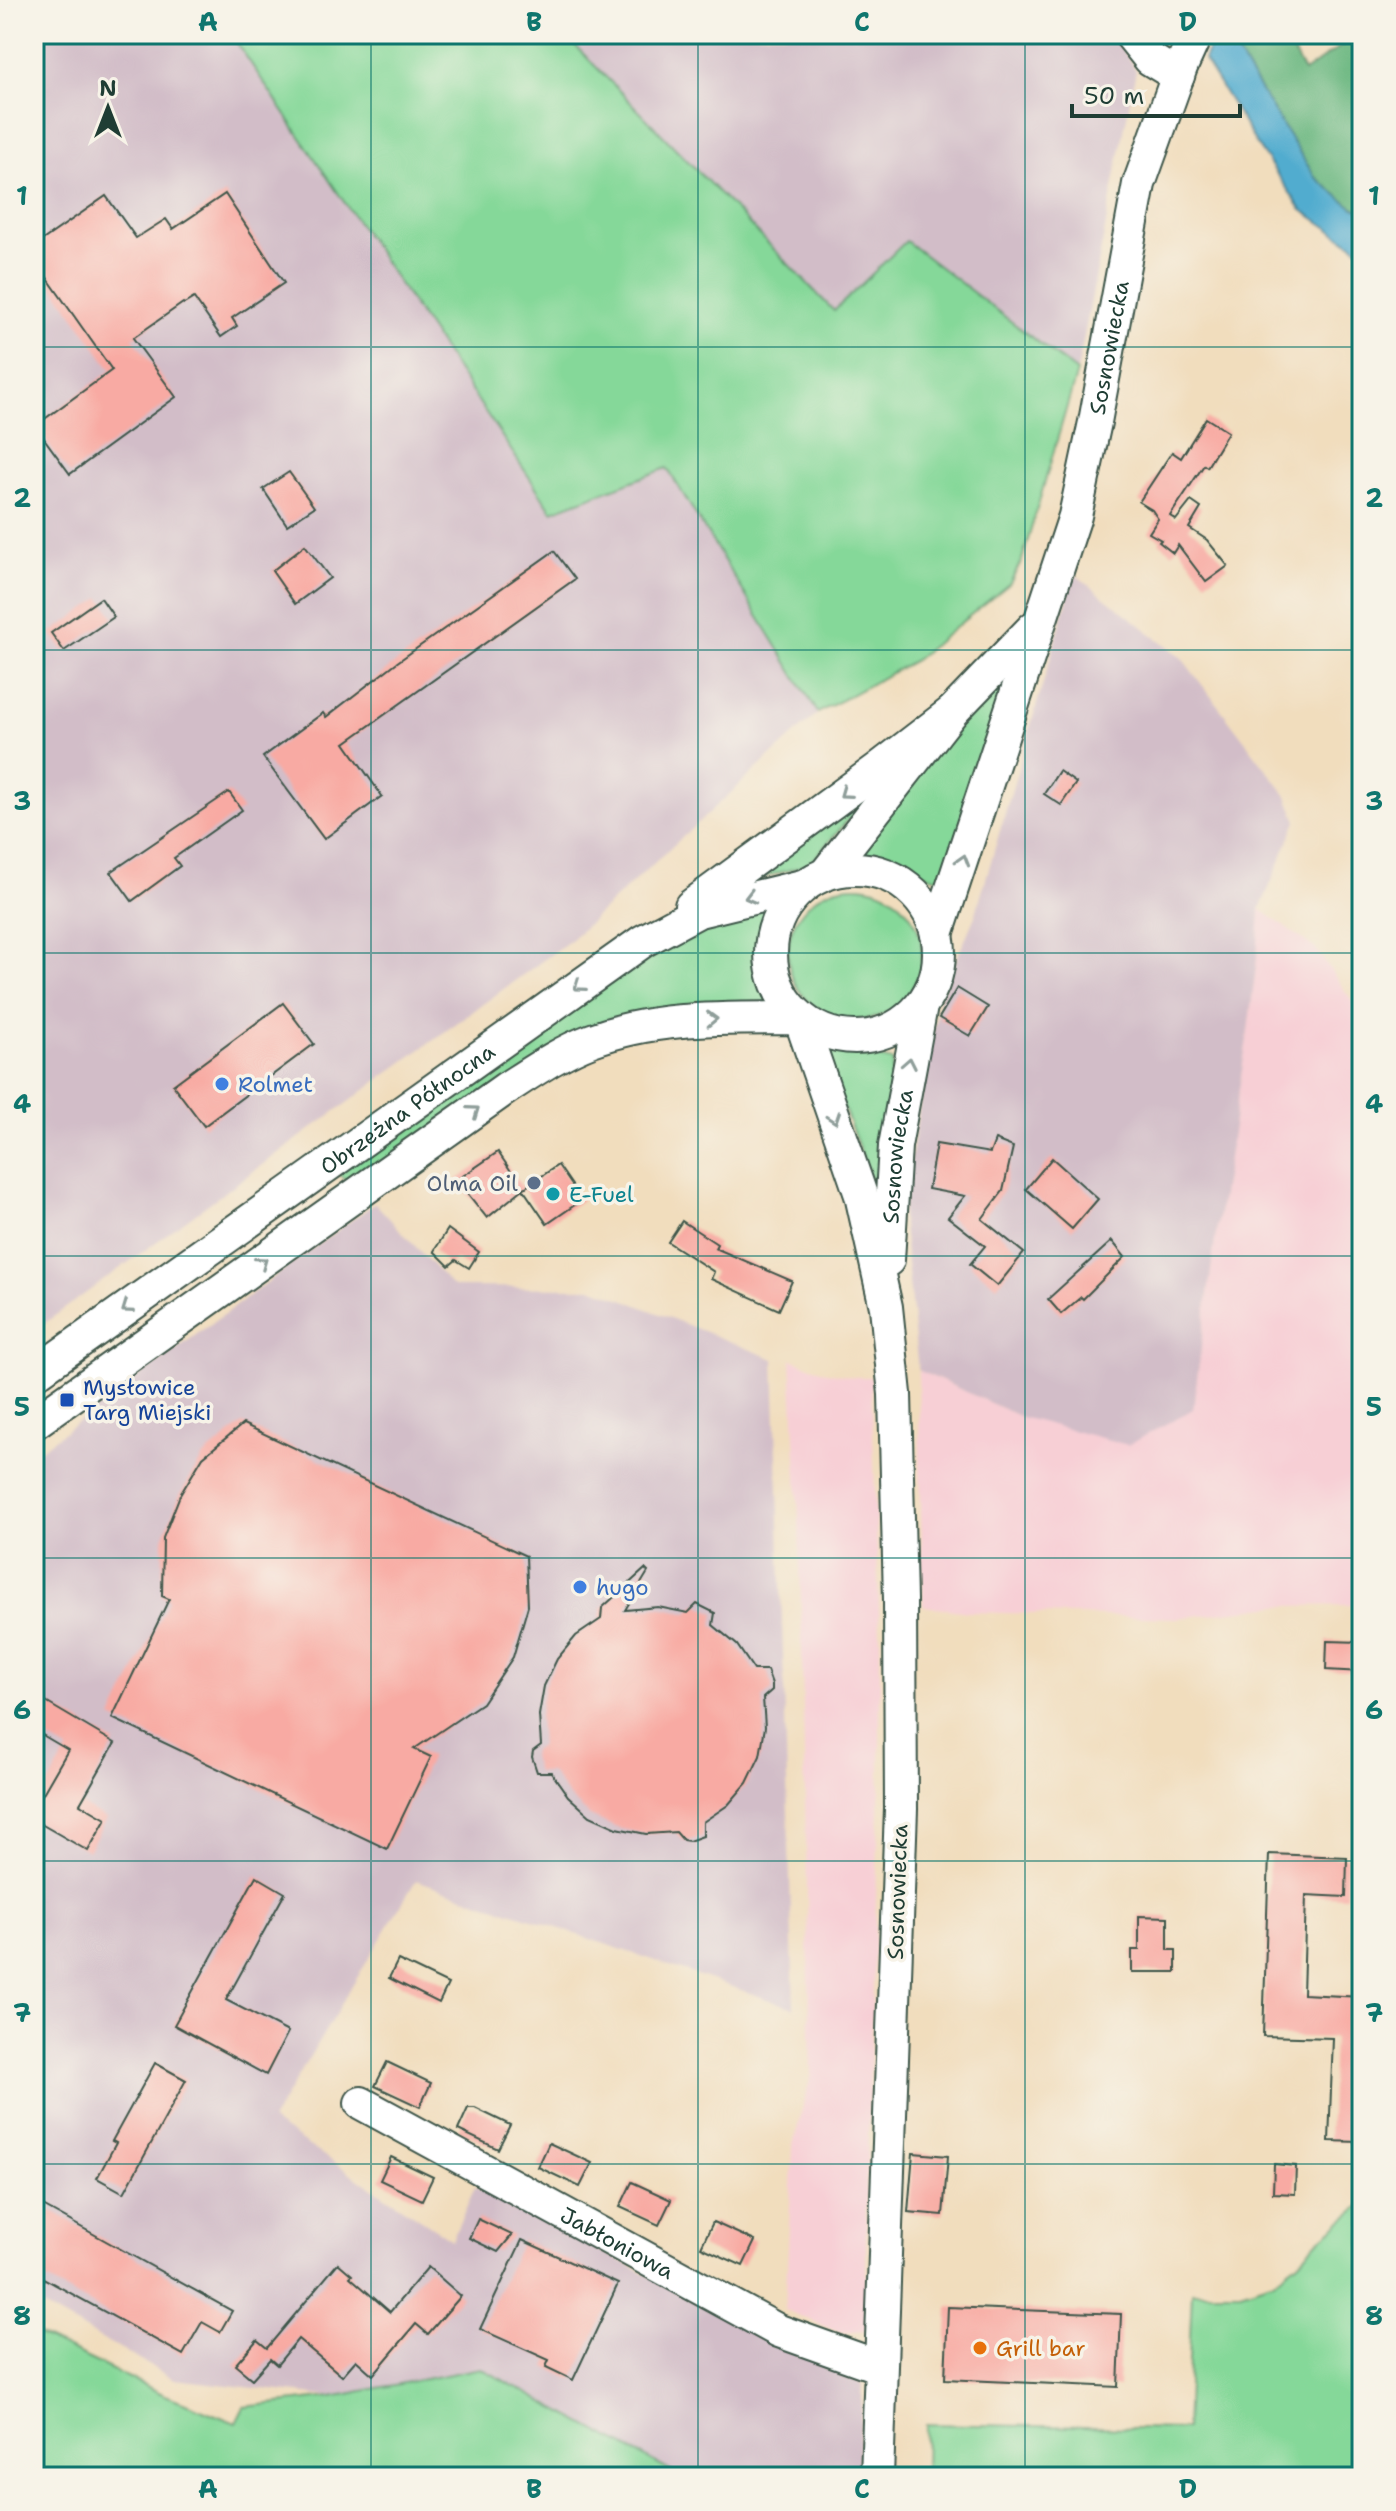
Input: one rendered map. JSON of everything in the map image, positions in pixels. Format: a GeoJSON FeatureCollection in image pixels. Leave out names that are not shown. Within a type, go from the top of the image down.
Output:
{"type":"FeatureCollection","features":[{"type":"Feature","properties":{"kind":"street"},"geometry":{"type":"LineString","coordinates":[[1130,34],[1159,67],[1179,72]]}},
{"type":"Feature","properties":{"kind":"street","name":"Sosnowiecka"},"geometry":{"type":"LineString","coordinates":[[937,934],[1075,516],[1139,184],[1196,34]]}},
{"type":"Feature","properties":{"kind":"street","name":"Sosnowiecka"},"geometry":{"type":"LineString","coordinates":[[814,879],[850,868],[874,870],[896,878],[915,893],[929,912],[937,934],[939,964],[933,987],[921,1006],[885,1032],[863,1037],[840,1036],[819,1030],[800,1018],[782,997],[771,971],[770,943],[778,916],[814,879],[952,712],[1041,620]]}},
{"type":"Feature","properties":{"kind":"street"},"geometry":{"type":"LineString","coordinates":[[643,941],[952,712]]}},
{"type":"Feature","properties":{"kind":"street","name":"Obrzeżna Północna"},"geometry":{"type":"LineString","coordinates":[[34,1374],[643,941],[699,911],[814,879]]}},
{"type":"Feature","properties":{"kind":"street","name":"Sosnowiecka"},"geometry":{"type":"LineString","coordinates":[[886,1307],[895,1146],[921,1006]]}},
{"type":"Feature","properties":{"kind":"street","name":"Sosnowiecka"},"geometry":{"type":"LineString","coordinates":[[800,1018],[861,1195],[886,1307],[895,1410],[901,1809],[877,2477]]}},
{"type":"Feature","properties":{"kind":"street","name":"Obrzeżna Północna"},"geometry":{"type":"LineString","coordinates":[[34,1423],[505,1089],[562,1053],[593,1040],[657,1024],[701,1019],[800,1018]]}},
{"type":"Feature","properties":{"kind":"street"},"geometry":{"type":"LineString","coordinates":[[175,1273],[199,1307]]}},
{"type":"Feature","properties":{"kind":"street","name":"Jabłoniowa"},"geometry":{"type":"LineString","coordinates":[[361,2103],[779,2331],[880,2367]]}},
{"type":"Feature","properties":{"kind":"shaded area"},"geometry":{"type":"Polygon","coordinates":[[[34,34],[231,34],[552,511],[667,468],[818,713],[568,942],[34,1331],[34,34]]]}},
{"type":"Feature","properties":{"kind":"shaded area"},"geometry":{"type":"Polygon","coordinates":[[[564,34],[1112,34],[1136,70],[1077,372],[906,241],[834,312],[564,34]]]}},
{"type":"Feature","properties":{"kind":"shaded area"},"geometry":{"type":"Polygon","coordinates":[[[1075,574],[1181,657],[1287,796],[1297,821],[1260,909],[1247,1039],[1216,1232],[1193,1409],[1128,1445],[1021,1417],[918,1370],[902,1215],[940,997],[975,916],[1075,574]]]}},
{"type":"Feature","properties":{"kind":"shaded area"},"geometry":{"type":"Polygon","coordinates":[[[1260,909],[1316,949],[1362,1015],[1362,1605],[1276,1606],[1177,1618],[969,1612],[923,1606],[918,1370],[1021,1417],[1193,1409],[1216,1232],[1247,1039],[1260,909]]]}},
{"type":"Feature","properties":{"kind":"shaded area"},"geometry":{"type":"Polygon","coordinates":[[[375,1203],[453,1287],[594,1288],[774,1359],[794,2008],[416,1880],[271,2121],[452,2240],[475,2187],[863,2384],[857,2477],[681,2477],[480,2368],[332,2397],[174,2379],[34,2302],[34,1454],[375,1203]]]}},
{"type":"Feature","properties":{"kind":"shaded area"},"geometry":{"type":"Polygon","coordinates":[[[791,1359],[826,1372],[871,1377],[880,1636],[880,1785],[866,2189],[866,2331],[841,2333],[785,2310],[793,2145],[811,2076],[799,1519],[791,1359]]]}},
{"type":"Feature","properties":{"kind":"green space"},"geometry":{"type":"Polygon","coordinates":[[[231,34],[564,34],[834,311],[906,241],[1077,372],[1022,560],[1010,583],[915,660],[818,713],[667,468],[552,511],[231,34]]]}},
{"type":"Feature","properties":{"kind":"green space"},"geometry":{"type":"Polygon","coordinates":[[[1225,34],[1283,34],[1304,72],[1362,34],[1362,211],[1352,207],[1315,177],[1225,34]]]}},
{"type":"Feature","properties":{"kind":"green space"},"geometry":{"type":"Polygon","coordinates":[[[1006,669],[1012,670],[948,881],[851,853],[1006,669]]]}},
{"type":"Feature","properties":{"kind":"green space"},"geometry":{"type":"Polygon","coordinates":[[[859,793],[867,798],[810,864],[740,884],[859,793]]]}},
{"type":"Feature","properties":{"kind":"green space"},"geometry":{"type":"Polygon","coordinates":[[[855,886],[880,891],[902,906],[917,928],[922,953],[917,978],[902,1000],[880,1015],[855,1020],[830,1015],[808,1000],[793,978],[788,953],[793,928],[808,906],[830,891],[855,886]]]}},
{"type":"Feature","properties":{"kind":"green space"},"geometry":{"type":"Polygon","coordinates":[[[768,906],[758,952],[769,999],[767,1002],[707,1003],[646,1012],[350,1183],[337,1173],[669,941],[719,918],[768,906]]]}},
{"type":"Feature","properties":{"kind":"green space"},"geometry":{"type":"Polygon","coordinates":[[[820,1045],[893,1061],[877,1185],[872,1182],[820,1045]]]}},
{"type":"Feature","properties":{"kind":"green space"},"geometry":{"type":"Polygon","coordinates":[[[1362,2205],[1362,2477],[925,2477],[926,2424],[1186,2429],[1192,2292],[1240,2292],[1272,2282],[1362,2205]]]}},
{"type":"Feature","properties":{"kind":"green space"},"geometry":{"type":"Polygon","coordinates":[[[34,2333],[163,2394],[236,2423],[244,2407],[332,2397],[481,2368],[681,2477],[34,2477],[34,2333]]]}},
{"type":"Feature","properties":{"kind":"water"},"geometry":{"type":"Polygon","coordinates":[[[1215,34],[1225,34],[1315,177],[1352,207],[1362,211],[1362,251],[1302,210],[1259,148],[1204,60],[1215,34]]]}},
{"type":"Feature","properties":{"kind":"building"},"geometry":{"type":"Polygon","coordinates":[[[225,194],[284,283],[232,318],[237,326],[221,337],[194,298],[133,338],[176,397],[70,474],[35,426],[112,370],[34,259],[34,246],[106,196],[136,238],[166,219],[173,229],[225,194]]]}},
{"type":"Feature","properties":{"kind":"building"},"geometry":{"type":"Polygon","coordinates":[[[1206,418],[1228,432],[1207,467],[1204,465],[1170,516],[1176,520],[1191,501],[1201,508],[1189,528],[1207,540],[1228,566],[1206,582],[1178,545],[1173,553],[1149,533],[1158,519],[1152,510],[1139,502],[1172,452],[1181,458],[1206,418]]]}},
{"type":"Feature","properties":{"kind":"building"},"geometry":{"type":"Polygon","coordinates":[[[289,472],[314,507],[287,525],[263,489],[289,472]]]}},
{"type":"Feature","properties":{"kind":"building"},"geometry":{"type":"Polygon","coordinates":[[[305,545],[330,578],[295,604],[272,571],[305,545]]]}},
{"type":"Feature","properties":{"kind":"building"},"geometry":{"type":"Polygon","coordinates":[[[554,551],[575,579],[345,743],[382,796],[324,839],[263,757],[323,713],[326,717],[396,663],[554,551]]]}},
{"type":"Feature","properties":{"kind":"building"},"geometry":{"type":"Polygon","coordinates":[[[101,598],[114,617],[64,651],[51,633],[101,598]]]}},
{"type":"Feature","properties":{"kind":"building"},"geometry":{"type":"Polygon","coordinates":[[[1059,771],[1076,783],[1061,805],[1044,794],[1059,771]]]}},
{"type":"Feature","properties":{"kind":"building"},"geometry":{"type":"Polygon","coordinates":[[[229,792],[242,810],[174,858],[180,866],[132,901],[111,872],[229,792]]]}},
{"type":"Feature","properties":{"kind":"building"},"geometry":{"type":"Polygon","coordinates":[[[957,988],[988,1007],[970,1036],[939,1018],[957,988]]]}},
{"type":"Feature","properties":{"kind":"building"},"geometry":{"type":"Polygon","coordinates":[[[283,1003],[314,1044],[204,1126],[173,1085],[283,1003]]]}},
{"type":"Feature","properties":{"kind":"building"},"geometry":{"type":"Polygon","coordinates":[[[995,1140],[1013,1147],[1003,1191],[982,1219],[1024,1253],[997,1286],[970,1264],[985,1246],[948,1217],[965,1196],[928,1189],[936,1144],[990,1153],[995,1140]]]}},
{"type":"Feature","properties":{"kind":"building"},"geometry":{"type":"Polygon","coordinates":[[[498,1152],[523,1189],[487,1218],[457,1180],[498,1152]]]}},
{"type":"Feature","properties":{"kind":"building"},"geometry":{"type":"Polygon","coordinates":[[[1052,1158],[1098,1199],[1072,1229],[1026,1189],[1052,1158]]]}},
{"type":"Feature","properties":{"kind":"building","name":"E-Fuel"},"geometry":{"type":"Polygon","coordinates":[[[558,1165],[582,1200],[547,1224],[523,1189],[558,1165]]]}},
{"type":"Feature","properties":{"kind":"building"},"geometry":{"type":"Polygon","coordinates":[[[682,1221],[717,1244],[715,1248],[792,1281],[779,1310],[711,1279],[714,1272],[668,1242],[682,1221]]]}},
{"type":"Feature","properties":{"kind":"building"},"geometry":{"type":"Polygon","coordinates":[[[448,1229],[479,1252],[469,1268],[456,1260],[449,1266],[434,1251],[448,1229]]]}},
{"type":"Feature","properties":{"kind":"building"},"geometry":{"type":"Polygon","coordinates":[[[1112,1241],[1125,1257],[1083,1299],[1081,1297],[1061,1314],[1048,1299],[1112,1241]]]}},
{"type":"Feature","properties":{"kind":"building"},"geometry":{"type":"Polygon","coordinates":[[[243,1424],[526,1556],[528,1606],[513,1657],[482,1703],[414,1749],[431,1757],[387,1849],[112,1718],[169,1599],[162,1596],[163,1538],[180,1495],[203,1457],[243,1424]]]}},
{"type":"Feature","properties":{"kind":"building"},"geometry":{"type":"Polygon","coordinates":[[[645,1569],[648,1572],[625,1610],[658,1607],[688,1613],[697,1604],[715,1613],[713,1625],[737,1645],[754,1670],[767,1670],[772,1684],[772,1690],[763,1698],[765,1727],[760,1756],[747,1783],[728,1805],[703,1822],[703,1836],[689,1841],[683,1840],[676,1832],[646,1834],[617,1828],[590,1816],[568,1796],[551,1772],[537,1772],[532,1757],[533,1751],[541,1745],[539,1715],[544,1686],[557,1659],[576,1636],[601,1619],[602,1608],[645,1569]]]}},
{"type":"Feature","properties":{"kind":"building"},"geometry":{"type":"Polygon","coordinates":[[[1327,1641],[1362,1642],[1362,1672],[1326,1670],[1327,1641]]]}},
{"type":"Feature","properties":{"kind":"building"},"geometry":{"type":"Polygon","coordinates":[[[34,1695],[115,1743],[80,1804],[106,1819],[88,1851],[34,1820],[34,1809],[68,1750],[34,1730],[34,1695]]]}},
{"type":"Feature","properties":{"kind":"building"},"geometry":{"type":"Polygon","coordinates":[[[1269,1854],[1347,1857],[1346,1897],[1306,1895],[1303,1994],[1362,1997],[1358,2142],[1329,2141],[1333,2038],[1263,2036],[1269,1854]]]}},
{"type":"Feature","properties":{"kind":"building"},"geometry":{"type":"Polygon","coordinates":[[[256,1876],[285,1893],[226,2000],[288,2032],[266,2075],[174,2025],[256,1876]]]}},
{"type":"Feature","properties":{"kind":"building"},"geometry":{"type":"Polygon","coordinates":[[[1139,1916],[1168,1917],[1168,1950],[1176,1950],[1176,1972],[1132,1972],[1132,1950],[1139,1950],[1139,1916]]]}},
{"type":"Feature","properties":{"kind":"building"},"geometry":{"type":"Polygon","coordinates":[[[398,1960],[448,1984],[439,2003],[389,1978],[398,1960]]]}},
{"type":"Feature","properties":{"kind":"building"},"geometry":{"type":"Polygon","coordinates":[[[387,2062],[431,2083],[420,2107],[375,2086],[387,2062]]]}},
{"type":"Feature","properties":{"kind":"building"},"geometry":{"type":"Polygon","coordinates":[[[155,2063],[186,2080],[124,2193],[97,2178],[116,2143],[112,2141],[155,2063]]]}},
{"type":"Feature","properties":{"kind":"building"},"geometry":{"type":"Polygon","coordinates":[[[468,2108],[475,2108],[510,2125],[498,2149],[458,2130],[468,2108]]]}},
{"type":"Feature","properties":{"kind":"building"},"geometry":{"type":"Polygon","coordinates":[[[549,2143],[592,2163],[580,2187],[538,2167],[549,2143]]]}},
{"type":"Feature","properties":{"kind":"building"},"geometry":{"type":"Polygon","coordinates":[[[913,2153],[948,2156],[943,2215],[908,2212],[913,2153]]]}},
{"type":"Feature","properties":{"kind":"building"},"geometry":{"type":"Polygon","coordinates":[[[391,2157],[433,2177],[422,2200],[380,2180],[391,2157]]]}},
{"type":"Feature","properties":{"kind":"building"},"geometry":{"type":"Polygon","coordinates":[[[1274,2164],[1296,2166],[1295,2194],[1273,2193],[1274,2164]]]}},
{"type":"Feature","properties":{"kind":"building"},"geometry":{"type":"Polygon","coordinates":[[[632,2182],[671,2200],[659,2225],[620,2207],[632,2182]]]}},
{"type":"Feature","properties":{"kind":"building"},"geometry":{"type":"Polygon","coordinates":[[[34,2201],[232,2311],[220,2332],[202,2322],[183,2355],[34,2273],[34,2201]]]}},
{"type":"Feature","properties":{"kind":"building"},"geometry":{"type":"Polygon","coordinates":[[[478,2219],[512,2235],[498,2252],[469,2238],[478,2219]]]}},
{"type":"Feature","properties":{"kind":"building"},"geometry":{"type":"Polygon","coordinates":[[[713,2222],[755,2241],[743,2266],[701,2247],[713,2222]]]}},
{"type":"Feature","properties":{"kind":"building"},"geometry":{"type":"Polygon","coordinates":[[[522,2240],[618,2284],[573,2380],[546,2367],[549,2360],[480,2329],[522,2240]]]}},
{"type":"Feature","properties":{"kind":"building"},"geometry":{"type":"Polygon","coordinates":[[[338,2263],[390,2312],[428,2267],[461,2296],[428,2334],[416,2324],[373,2375],[356,2360],[342,2376],[298,2339],[277,2365],[270,2359],[252,2379],[235,2365],[257,2340],[267,2348],[338,2263]]]}},
{"type":"Feature","properties":{"kind":"building"},"geometry":{"type":"Polygon","coordinates":[[[948,2307],[1121,2314],[1118,2387],[945,2379],[948,2307]]]}},
{"type":"Feature","properties":{"kind":"place","name":"Rolmet"},"geometry":{"type":"Point","coordinates":[222,1084]}},
{"type":"Feature","properties":{"kind":"place","name":"Olma Oil"},"geometry":{"type":"Point","coordinates":[534,1183]}},
{"type":"Feature","properties":{"kind":"place","name":"E-Fuel"},"geometry":{"type":"Point","coordinates":[553,1194]}},
{"type":"Feature","properties":{"kind":"place","name":"Mysłowice Targ Miejski"},"geometry":{"type":"Point","coordinates":[67,1400]}},
{"type":"Feature","properties":{"kind":"place","name":"hugo"},"geometry":{"type":"Point","coordinates":[580,1587]}},
{"type":"Feature","properties":{"kind":"place","name":"Grill bar"},"geometry":{"type":"Point","coordinates":[980,2348]}}]}
